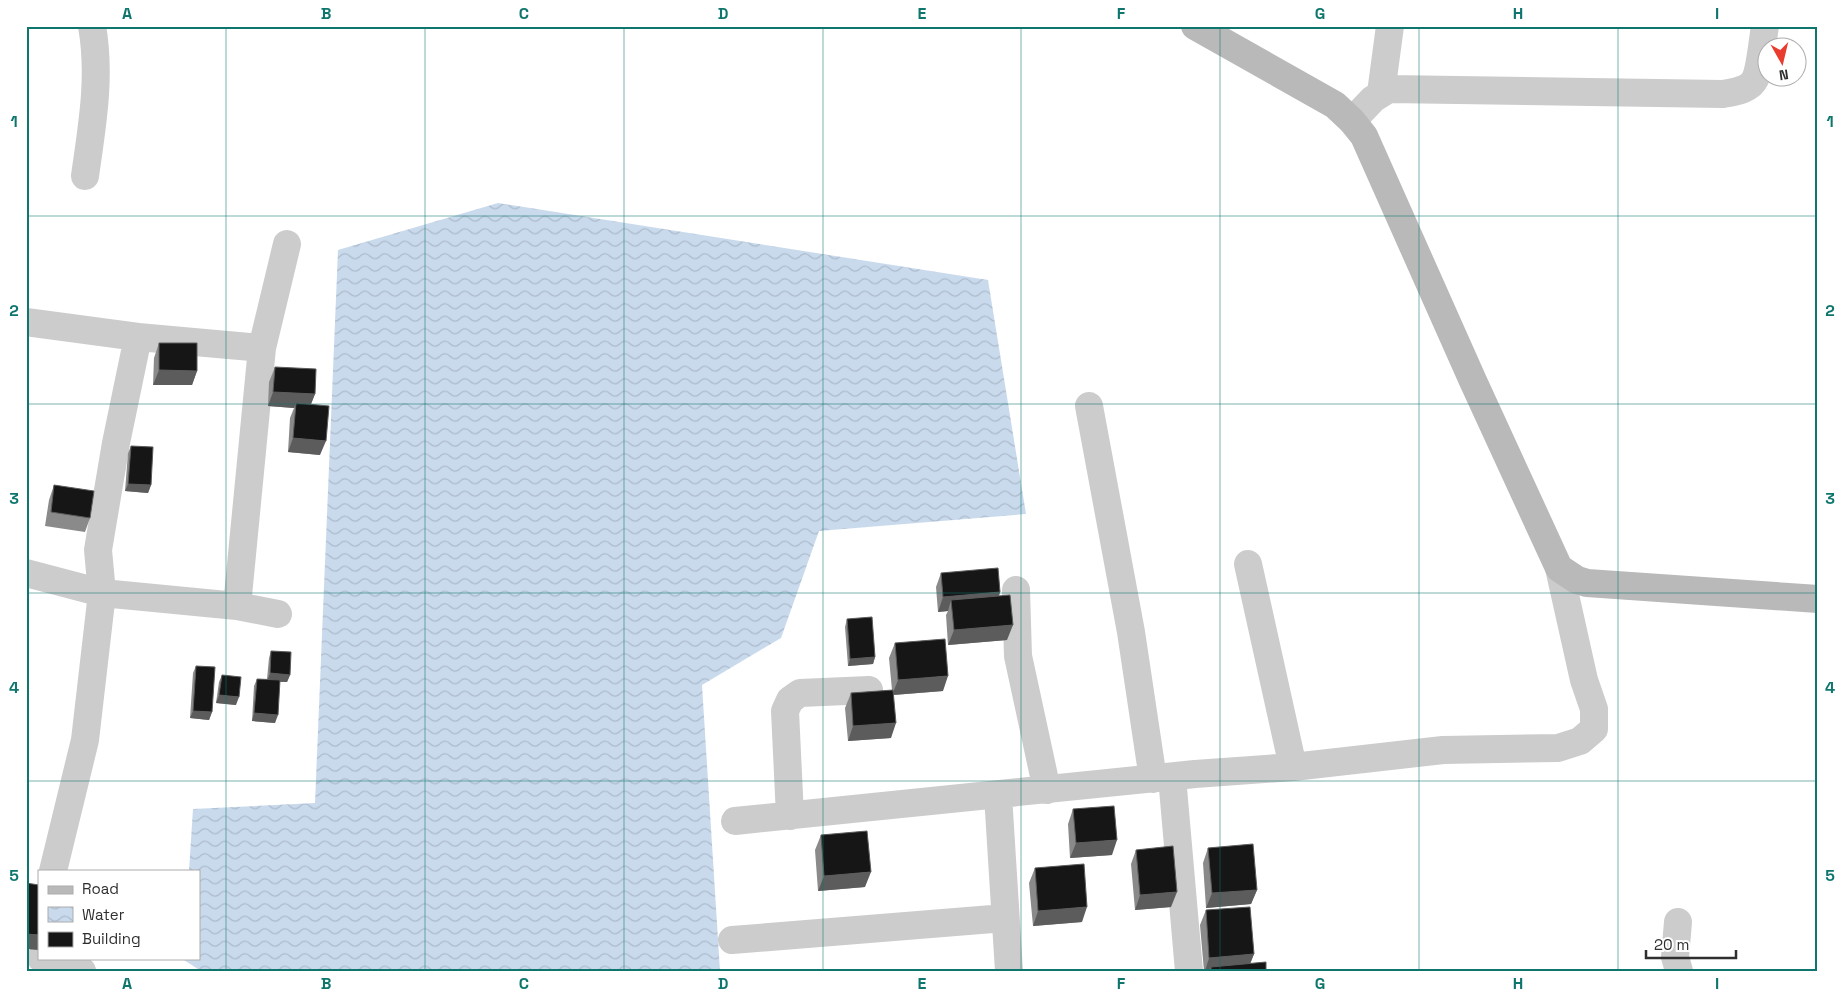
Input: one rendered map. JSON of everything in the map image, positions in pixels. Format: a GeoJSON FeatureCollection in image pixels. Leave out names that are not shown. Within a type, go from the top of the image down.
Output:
{"type":"FeatureCollection","features":[{"type":"Feature","properties":{"kind":"street"},"geometry":{"type":"LineString","coordinates":[[85,176],[95,106],[96,50],[92,26]]}},
{"type":"Feature","properties":{"kind":"street"},"geometry":{"type":"LineString","coordinates":[[735,822],[998,794],[1293,767],[1443,750],[1558,748],[1580,742],[1594,729],[1594,709],[1584,680],[1559,568],[1364,136],[1335,104],[1195,26]]}},
{"type":"Feature","properties":{"kind":"street"},"geometry":{"type":"LineString","coordinates":[[1380,92],[1390,26]]}},
{"type":"Feature","properties":{"kind":"street"},"geometry":{"type":"LineString","coordinates":[[1352,121],[1380,92],[1389,89],[1724,94],[1737,92],[1748,87],[1755,79],[1765,26]]}},
{"type":"Feature","properties":{"kind":"street"},"geometry":{"type":"LineString","coordinates":[[236,606],[262,348],[287,244]]}},
{"type":"Feature","properties":{"kind":"street"},"geometry":{"type":"LineString","coordinates":[[26,322],[138,336],[262,348]]}},
{"type":"Feature","properties":{"kind":"street"},"geometry":{"type":"LineString","coordinates":[[53,870],[85,740],[102,593],[98,550],[116,443],[138,336]]}},
{"type":"Feature","properties":{"kind":"street"},"geometry":{"type":"LineString","coordinates":[[1088,406],[1131,632],[1162,778],[1190,971]]}},
{"type":"Feature","properties":{"kind":"street"},"geometry":{"type":"LineString","coordinates":[[1248,564],[1293,767]]}},
{"type":"Feature","properties":{"kind":"street"},"geometry":{"type":"LineString","coordinates":[[1559,568],[1577,580],[1587,583],[1818,599]]}},
{"type":"Feature","properties":{"kind":"street"},"geometry":{"type":"LineString","coordinates":[[26,573],[102,593],[236,606],[278,614]]}},
{"type":"Feature","properties":{"kind":"street"},"geometry":{"type":"LineString","coordinates":[[1016,590],[1018,656],[1047,790]]}},
{"type":"Feature","properties":{"kind":"street"},"geometry":{"type":"LineString","coordinates":[[790,816],[785,711],[790,700],[800,692],[869,690]]}},
{"type":"Feature","properties":{"kind":"street"},"geometry":{"type":"LineString","coordinates":[[998,794],[1010,971]]}},
{"type":"Feature","properties":{"kind":"street"},"geometry":{"type":"LineString","coordinates":[[732,940],[1005,918]]}},
{"type":"Feature","properties":{"kind":"street"},"geometry":{"type":"LineString","coordinates":[[1678,922],[1675,957],[1679,971]]}},
{"type":"Feature","properties":{"kind":"street"},"geometry":{"type":"LineString","coordinates":[[46,960],[82,971]]}},
{"type":"Feature","properties":{"kind":"water"},"geometry":{"type":"Polygon","coordinates":[[[498,203],[988,280],[1026,514],[819,531],[781,638],[702,685],[720,971],[201,971],[184,960],[200,960],[200,870],[189,870],[193,809],[315,803],[338,250],[498,203]]]}},
{"type":"Feature","properties":{"kind":"building"},"geometry":{"type":"Polygon","coordinates":[[[159,343],[197,343],[197,371],[159,370],[159,343]]]}},
{"type":"Feature","properties":{"kind":"building"},"geometry":{"type":"Polygon","coordinates":[[[275,367],[316,369],[315,394],[273,392],[275,367]]]}},
{"type":"Feature","properties":{"kind":"building"},"geometry":{"type":"Polygon","coordinates":[[[296,403],[329,406],[326,441],[293,438],[296,403]]]}},
{"type":"Feature","properties":{"kind":"building"},"geometry":{"type":"Polygon","coordinates":[[[131,446],[153,447],[151,485],[128,484],[131,446]]]}},
{"type":"Feature","properties":{"kind":"building"},"geometry":{"type":"Polygon","coordinates":[[[54,485],[94,491],[90,518],[51,512],[54,485]]]}},
{"type":"Feature","properties":{"kind":"building"},"geometry":{"type":"Polygon","coordinates":[[[998,568],[1000,592],[943,597],[941,573],[998,568]]]}},
{"type":"Feature","properties":{"kind":"building"},"geometry":{"type":"Polygon","coordinates":[[[1010,595],[1013,625],[954,630],[951,600],[1010,595]]]}},
{"type":"Feature","properties":{"kind":"building"},"geometry":{"type":"Polygon","coordinates":[[[872,617],[875,657],[850,659],[847,619],[872,617]]]}},
{"type":"Feature","properties":{"kind":"building"},"geometry":{"type":"Polygon","coordinates":[[[945,639],[948,676],[898,680],[895,643],[945,639]]]}},
{"type":"Feature","properties":{"kind":"building"},"geometry":{"type":"Polygon","coordinates":[[[271,651],[291,652],[290,675],[270,673],[271,651]]]}},
{"type":"Feature","properties":{"kind":"building"},"geometry":{"type":"Polygon","coordinates":[[[196,666],[215,667],[212,712],[193,711],[196,666]]]}},
{"type":"Feature","properties":{"kind":"building"},"geometry":{"type":"Polygon","coordinates":[[[222,675],[241,677],[239,697],[219,695],[222,675]]]}},
{"type":"Feature","properties":{"kind":"building"},"geometry":{"type":"Polygon","coordinates":[[[257,679],[280,680],[278,715],[254,713],[257,679]]]}},
{"type":"Feature","properties":{"kind":"building"},"geometry":{"type":"Polygon","coordinates":[[[893,690],[896,723],[853,726],[851,693],[893,690]]]}},
{"type":"Feature","properties":{"kind":"building"},"geometry":{"type":"Polygon","coordinates":[[[1114,806],[1117,840],[1076,843],[1073,809],[1114,806]]]}},
{"type":"Feature","properties":{"kind":"building"},"geometry":{"type":"Polygon","coordinates":[[[867,831],[871,872],[824,876],[821,835],[867,831]]]}},
{"type":"Feature","properties":{"kind":"building"},"geometry":{"type":"Polygon","coordinates":[[[1253,844],[1257,890],[1212,893],[1208,848],[1253,844]]]}},
{"type":"Feature","properties":{"kind":"building"},"geometry":{"type":"Polygon","coordinates":[[[1173,846],[1177,892],[1140,895],[1136,850],[1173,846]]]}},
{"type":"Feature","properties":{"kind":"building"},"geometry":{"type":"Polygon","coordinates":[[[1084,864],[1087,907],[1038,911],[1035,868],[1084,864]]]}},
{"type":"Feature","properties":{"kind":"building"},"geometry":{"type":"Polygon","coordinates":[[[26,883],[38,885],[38,935],[26,934],[26,883]]]}},
{"type":"Feature","properties":{"kind":"building"},"geometry":{"type":"Polygon","coordinates":[[[1250,907],[1254,954],[1209,958],[1206,910],[1250,907]]]}},
{"type":"Feature","properties":{"kind":"building"},"geometry":{"type":"Polygon","coordinates":[[[1266,962],[1266,971],[1211,971],[1211,967],[1266,962]]]}}]}
